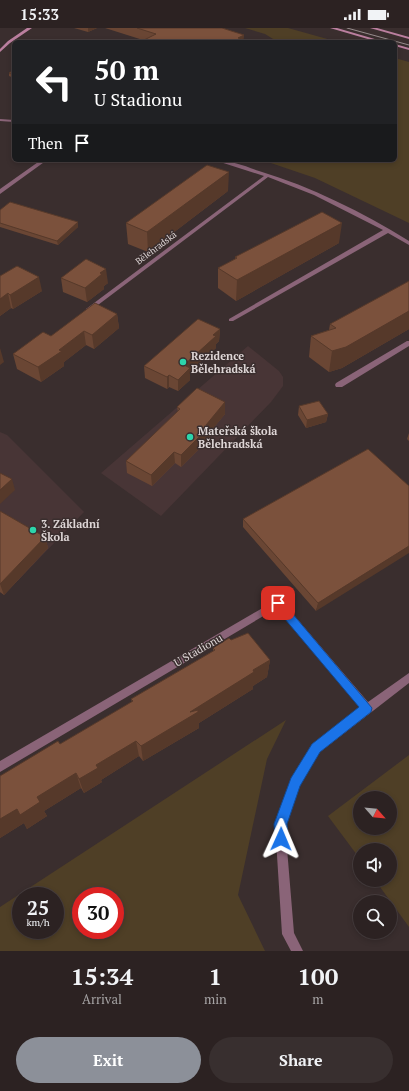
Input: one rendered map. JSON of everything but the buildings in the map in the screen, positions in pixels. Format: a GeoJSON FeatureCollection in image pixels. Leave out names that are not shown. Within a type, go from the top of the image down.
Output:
{"type":"FeatureCollection","features":[{"type":"Feature","properties":{"kind":"street"},"geometry":{"type":"LineString","coordinates":[[0,50],[30,28]]}},
{"type":"Feature","properties":{"kind":"street"},"geometry":{"type":"LineString","coordinates":[[332,28],[376,40]]}},
{"type":"Feature","properties":{"kind":"street"},"geometry":{"type":"LineString","coordinates":[[372,28],[409,38]]}},
{"type":"Feature","properties":{"kind":"street"},"geometry":{"type":"LineString","coordinates":[[397,46],[409,49]]}},
{"type":"Feature","properties":{"kind":"street"},"geometry":{"type":"LineString","coordinates":[[0,120],[12,121]]}},
{"type":"Feature","properties":{"kind":"street"},"geometry":{"type":"LineString","coordinates":[[0,192],[41,162]]}},
{"type":"Feature","properties":{"kind":"street"},"geometry":{"type":"LineString","coordinates":[[224,162],[268,175],[327,199],[409,242]]}},
{"type":"Feature","properties":{"kind":"street","name":"Bělehradská"},"geometry":{"type":"LineString","coordinates":[[80,316],[268,175]]}},
{"type":"Feature","properties":{"kind":"street"},"geometry":{"type":"LineString","coordinates":[[231,320],[388,230]]}},
{"type":"Feature","properties":{"kind":"street"},"geometry":{"type":"LineString","coordinates":[[339,385],[409,343]]}},
{"type":"Feature","properties":{"kind":"street","name":"U Stadionu"},"geometry":{"type":"LineString","coordinates":[[0,767],[278,603],[367,708]]}},
{"type":"Feature","properties":{"kind":"street"},"geometry":{"type":"LineString","coordinates":[[297,951],[288,934],[280,824],[295,783],[316,748],[409,677]]}},
{"type":"Feature","properties":{"kind":"shaded area"},"geometry":{"type":"Polygon","coordinates":[[[245,28],[288,28],[331,40],[275,40],[265,34],[245,28]]]}},
{"type":"Feature","properties":{"kind":"shaded area"},"geometry":{"type":"Polygon","coordinates":[[[397,59],[409,62],[409,223],[315,178],[268,162],[397,162],[397,59]]]}},
{"type":"Feature","properties":{"kind":"shaded area","name":"Mateřská škola Bělehradská"},"geometry":{"type":"Polygon","coordinates":[[[248,346],[279,371],[283,377],[283,386],[271,402],[161,516],[101,473],[248,346]]]}},
{"type":"Feature","properties":{"kind":"shaded area","name":"3. Základní Škola"},"geometry":{"type":"Polygon","coordinates":[[[0,432],[7,435],[84,512],[4,595],[0,592],[0,432]]]}},
{"type":"Feature","properties":{"kind":"shaded area"},"geometry":{"type":"Polygon","coordinates":[[[286,720],[267,759],[238,895],[265,951],[0,951],[0,907],[12,899],[12,939],[64,939],[64,887],[31,887],[286,720]]]}},
{"type":"Feature","properties":{"kind":"shaded area"},"geometry":{"type":"Polygon","coordinates":[[[409,755],[409,927],[397,910],[397,895],[386,895],[380,887],[397,887],[397,843],[353,843],[353,850],[328,816],[353,797],[353,835],[397,835],[397,791],[361,791],[409,755]]]}},
{"type":"Feature","properties":{"kind":"tram line"},"geometry":{"type":"LineString","coordinates":[[347,28],[391,40]]}},
{"type":"Feature","properties":{"kind":"tram line"},"geometry":{"type":"LineString","coordinates":[[397,42],[409,45]]}},
{"type":"Feature","properties":{"kind":"place","name":"Rezidence Bělehradská"},"geometry":{"type":"Point","coordinates":[183,362]}},
{"type":"Feature","properties":{"kind":"place","name":"Mateřská škola Bělehradská"},"geometry":{"type":"Point","coordinates":[190,437]}},
{"type":"Feature","properties":{"kind":"place","name":"3. Základní Škola"},"geometry":{"type":"Point","coordinates":[33,530]}},
{"type":"Feature","properties":{"kind":"route"},"geometry":{"type":"LineString","coordinates":[[278,603],[340,674],[367,708],[316,748],[295,783],[280,824],[281,839]]}}]}
